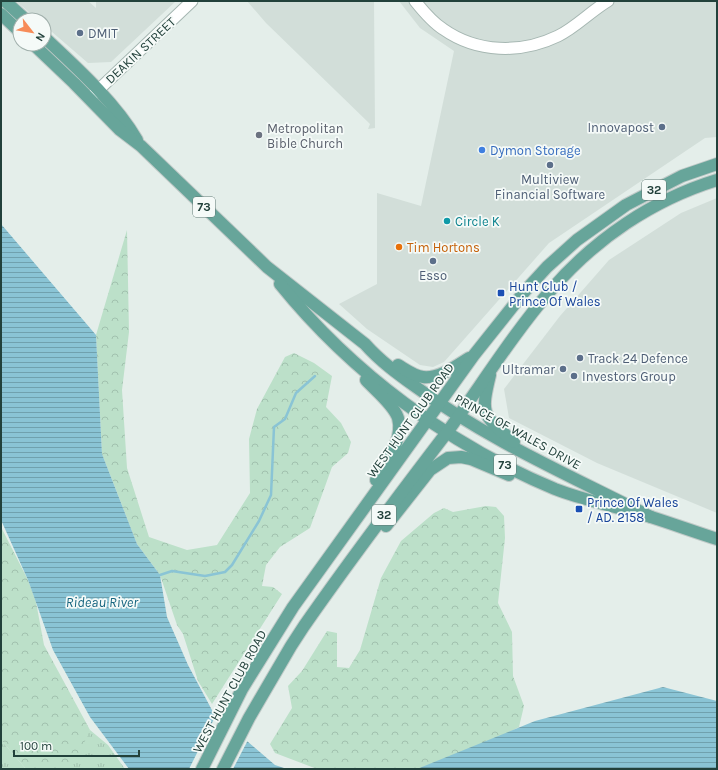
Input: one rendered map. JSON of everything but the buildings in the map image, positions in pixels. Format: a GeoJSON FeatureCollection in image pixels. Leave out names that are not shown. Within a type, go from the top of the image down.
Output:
{"type":"FeatureCollection","features":[{"type":"Feature","properties":{"kind":"main road"},"geometry":{"type":"LineString","coordinates":[[5,1],[17,12]]}},
{"type":"Feature","properties":{"kind":"main road"},"geometry":{"type":"LineString","coordinates":[[1,14],[12,24]]}},
{"type":"Feature","properties":{"kind":"main road","name":"PRINCE OF WALES DRIVE"},"geometry":{"type":"LineString","coordinates":[[52,46],[120,130],[141,146],[267,267],[365,344],[391,368],[439,404],[458,416],[506,443],[651,517]]}},
{"type":"Feature","properties":{"kind":"main road","name":"PRINCE OF WALES DRIVE"},"geometry":{"type":"LineString","coordinates":[[42,52],[93,95]]}},
{"type":"Feature","properties":{"kind":"main road","name":"WEST HUNT CLUB ROAD"},"geometry":{"type":"LineString","coordinates":[[202,769],[230,713],[268,646],[296,602],[474,355],[528,286],[583,235],[626,205],[646,193],[682,176],[717,164]]}},
{"type":"Feature","properties":{"kind":"main road","name":"32"},"geometry":{"type":"LineString","coordinates":[[223,769],[249,718],[283,660],[323,600],[447,432],[492,368],[552,289],[596,245],[632,219],[656,205],[717,180]]}},
{"type":"Feature","properties":{"kind":"main road","name":"PRINCE OF WALES DRIVE"},"geometry":{"type":"LineString","coordinates":[[267,267],[295,302],[348,357],[405,402],[447,432],[504,464],[556,489],[651,517],[717,539]]}},
{"type":"Feature","properties":{"kind":"main road"},"geometry":{"type":"LineString","coordinates":[[330,340],[336,342],[352,334]]}},
{"type":"Feature","properties":{"kind":"main road"},"geometry":{"type":"LineString","coordinates":[[365,344],[405,369],[424,378],[449,370],[474,355]]}},
{"type":"Feature","properties":{"kind":"main road"},"geometry":{"type":"LineString","coordinates":[[348,357],[358,372],[387,402],[395,413],[398,418],[399,436],[392,452],[348,529]]}},
{"type":"Feature","properties":{"kind":"main road"},"geometry":{"type":"LineString","coordinates":[[492,368],[484,402],[488,418],[530,455]]}},
{"type":"Feature","properties":{"kind":"main road"},"geometry":{"type":"LineString","coordinates":[[323,600],[386,526],[430,470],[448,458],[461,457],[471,459],[518,478],[556,489]]}},
{"type":"Feature","properties":{"kind":"street","name":"DEAKIN STREET"},"geometry":{"type":"LineString","coordinates":[[93,95],[192,1]]}},
{"type":"Feature","properties":{"kind":"street"},"geometry":{"type":"LineString","coordinates":[[415,1],[424,13],[442,29],[464,41],[484,47],[504,49],[542,43],[560,35],[608,1]]}},
{"type":"Feature","properties":{"kind":"shaded area"},"geometry":{"type":"Polygon","coordinates":[[[16,1],[88,1],[96,8],[96,1],[176,1],[111,62],[88,63],[52,32],[52,12],[29,12],[16,1]]]}},
{"type":"Feature","properties":{"kind":"shaded area"},"geometry":{"type":"Polygon","coordinates":[[[247,1],[374,1],[375,128],[368,129],[370,124],[266,23],[247,1]]]}},
{"type":"Feature","properties":{"kind":"shaded area"},"geometry":{"type":"Polygon","coordinates":[[[399,1],[717,1],[717,137],[705,138],[549,243],[444,362],[433,367],[420,365],[367,329],[339,304],[377,284],[377,193],[421,206],[454,51],[420,28],[399,1]]]}},
{"type":"Feature","properties":{"kind":"shaded area"},"geometry":{"type":"Polygon","coordinates":[[[717,198],[717,513],[597,463],[509,418],[504,389],[560,316],[609,260],[681,213],[717,198]]]}},
{"type":"Feature","properties":{"kind":"green space"},"geometry":{"type":"Polygon","coordinates":[[[127,230],[129,332],[122,390],[127,468],[149,537],[187,550],[217,545],[250,493],[249,439],[257,409],[285,357],[294,353],[314,363],[332,376],[326,407],[341,423],[351,442],[348,453],[332,467],[310,528],[280,547],[266,565],[262,586],[273,587],[282,594],[212,704],[198,681],[183,634],[177,625],[160,575],[137,544],[102,454],[96,335],[127,230]]]}},
{"type":"Feature","properties":{"kind":"green space"},"geometry":{"type":"Polygon","coordinates":[[[486,506],[496,507],[504,516],[505,538],[498,603],[512,632],[513,676],[524,706],[519,727],[469,753],[419,769],[317,769],[275,753],[270,744],[292,708],[288,686],[302,671],[327,631],[337,633],[337,667],[349,668],[360,650],[381,578],[401,541],[434,513],[444,508],[453,512],[486,506]]]}},
{"type":"Feature","properties":{"kind":"green space"},"geometry":{"type":"Polygon","coordinates":[[[1,527],[28,580],[36,602],[44,645],[90,730],[77,759],[61,769],[26,769],[1,740],[1,527]]]}},
{"type":"Feature","properties":{"kind":"green space"},"geometry":{"type":"Polygon","coordinates":[[[90,730],[108,745],[125,769],[50,769],[71,754],[90,730]]]}},
{"type":"Feature","properties":{"kind":"green space"},"geometry":{"type":"Polygon","coordinates":[[[1,740],[26,769],[1,769],[1,740]]]}},
{"type":"Feature","properties":{"kind":"water","name":"Rideau River"},"geometry":{"type":"Polygon","coordinates":[[[1,224],[96,335],[102,454],[137,544],[160,575],[167,617],[188,665],[213,712],[275,765],[287,769],[129,769],[90,717],[53,650],[28,580],[1,520],[1,224]]]}},
{"type":"Feature","properties":{"kind":"water"},"geometry":{"type":"Polygon","coordinates":[[[663,687],[717,701],[717,769],[417,769],[535,721],[663,687]]]}},
{"type":"Feature","properties":{"kind":"pier"},"geometry":{"type":"Polygon","coordinates":[[[217,713],[248,740],[233,769],[189,769],[217,713]]]}},
{"type":"Feature","properties":{"kind":"waterway"},"geometry":{"type":"LineString","coordinates":[[160,575],[172,571],[205,576],[225,572],[232,565],[259,521],[271,495],[274,427],[285,419],[296,393],[315,376]]}},
{"type":"Feature","properties":{"kind":"place","name":"DMIT"},"geometry":{"type":"Point","coordinates":[80,33]}},
{"type":"Feature","properties":{"kind":"place","name":"Innovapost"},"geometry":{"type":"Point","coordinates":[662,127]}},
{"type":"Feature","properties":{"kind":"place","name":"Metropolitan Bible Church"},"geometry":{"type":"Point","coordinates":[259,135]}},
{"type":"Feature","properties":{"kind":"place","name":"Dymon Storage"},"geometry":{"type":"Point","coordinates":[482,150]}},
{"type":"Feature","properties":{"kind":"place","name":"Multiview Financial Software"},"geometry":{"type":"Point","coordinates":[550,165]}},
{"type":"Feature","properties":{"kind":"place","name":"Circle K"},"geometry":{"type":"Point","coordinates":[447,221]}},
{"type":"Feature","properties":{"kind":"place","name":"Tim Hortons"},"geometry":{"type":"Point","coordinates":[399,247]}},
{"type":"Feature","properties":{"kind":"place","name":"Esso"},"geometry":{"type":"Point","coordinates":[433,261]}},
{"type":"Feature","properties":{"kind":"place","name":"Hunt Club / Prince Of Wales"},"geometry":{"type":"Point","coordinates":[501,293]}},
{"type":"Feature","properties":{"kind":"place","name":"Track 24 Defence"},"geometry":{"type":"Point","coordinates":[580,358]}},
{"type":"Feature","properties":{"kind":"place","name":"Ultramar"},"geometry":{"type":"Point","coordinates":[563,369]}},
{"type":"Feature","properties":{"kind":"place","name":"Investors Group"},"geometry":{"type":"Point","coordinates":[574,376]}},
{"type":"Feature","properties":{"kind":"place","name":"Prince Of Wales / AD. 2158"},"geometry":{"type":"Point","coordinates":[579,509]}}]}
